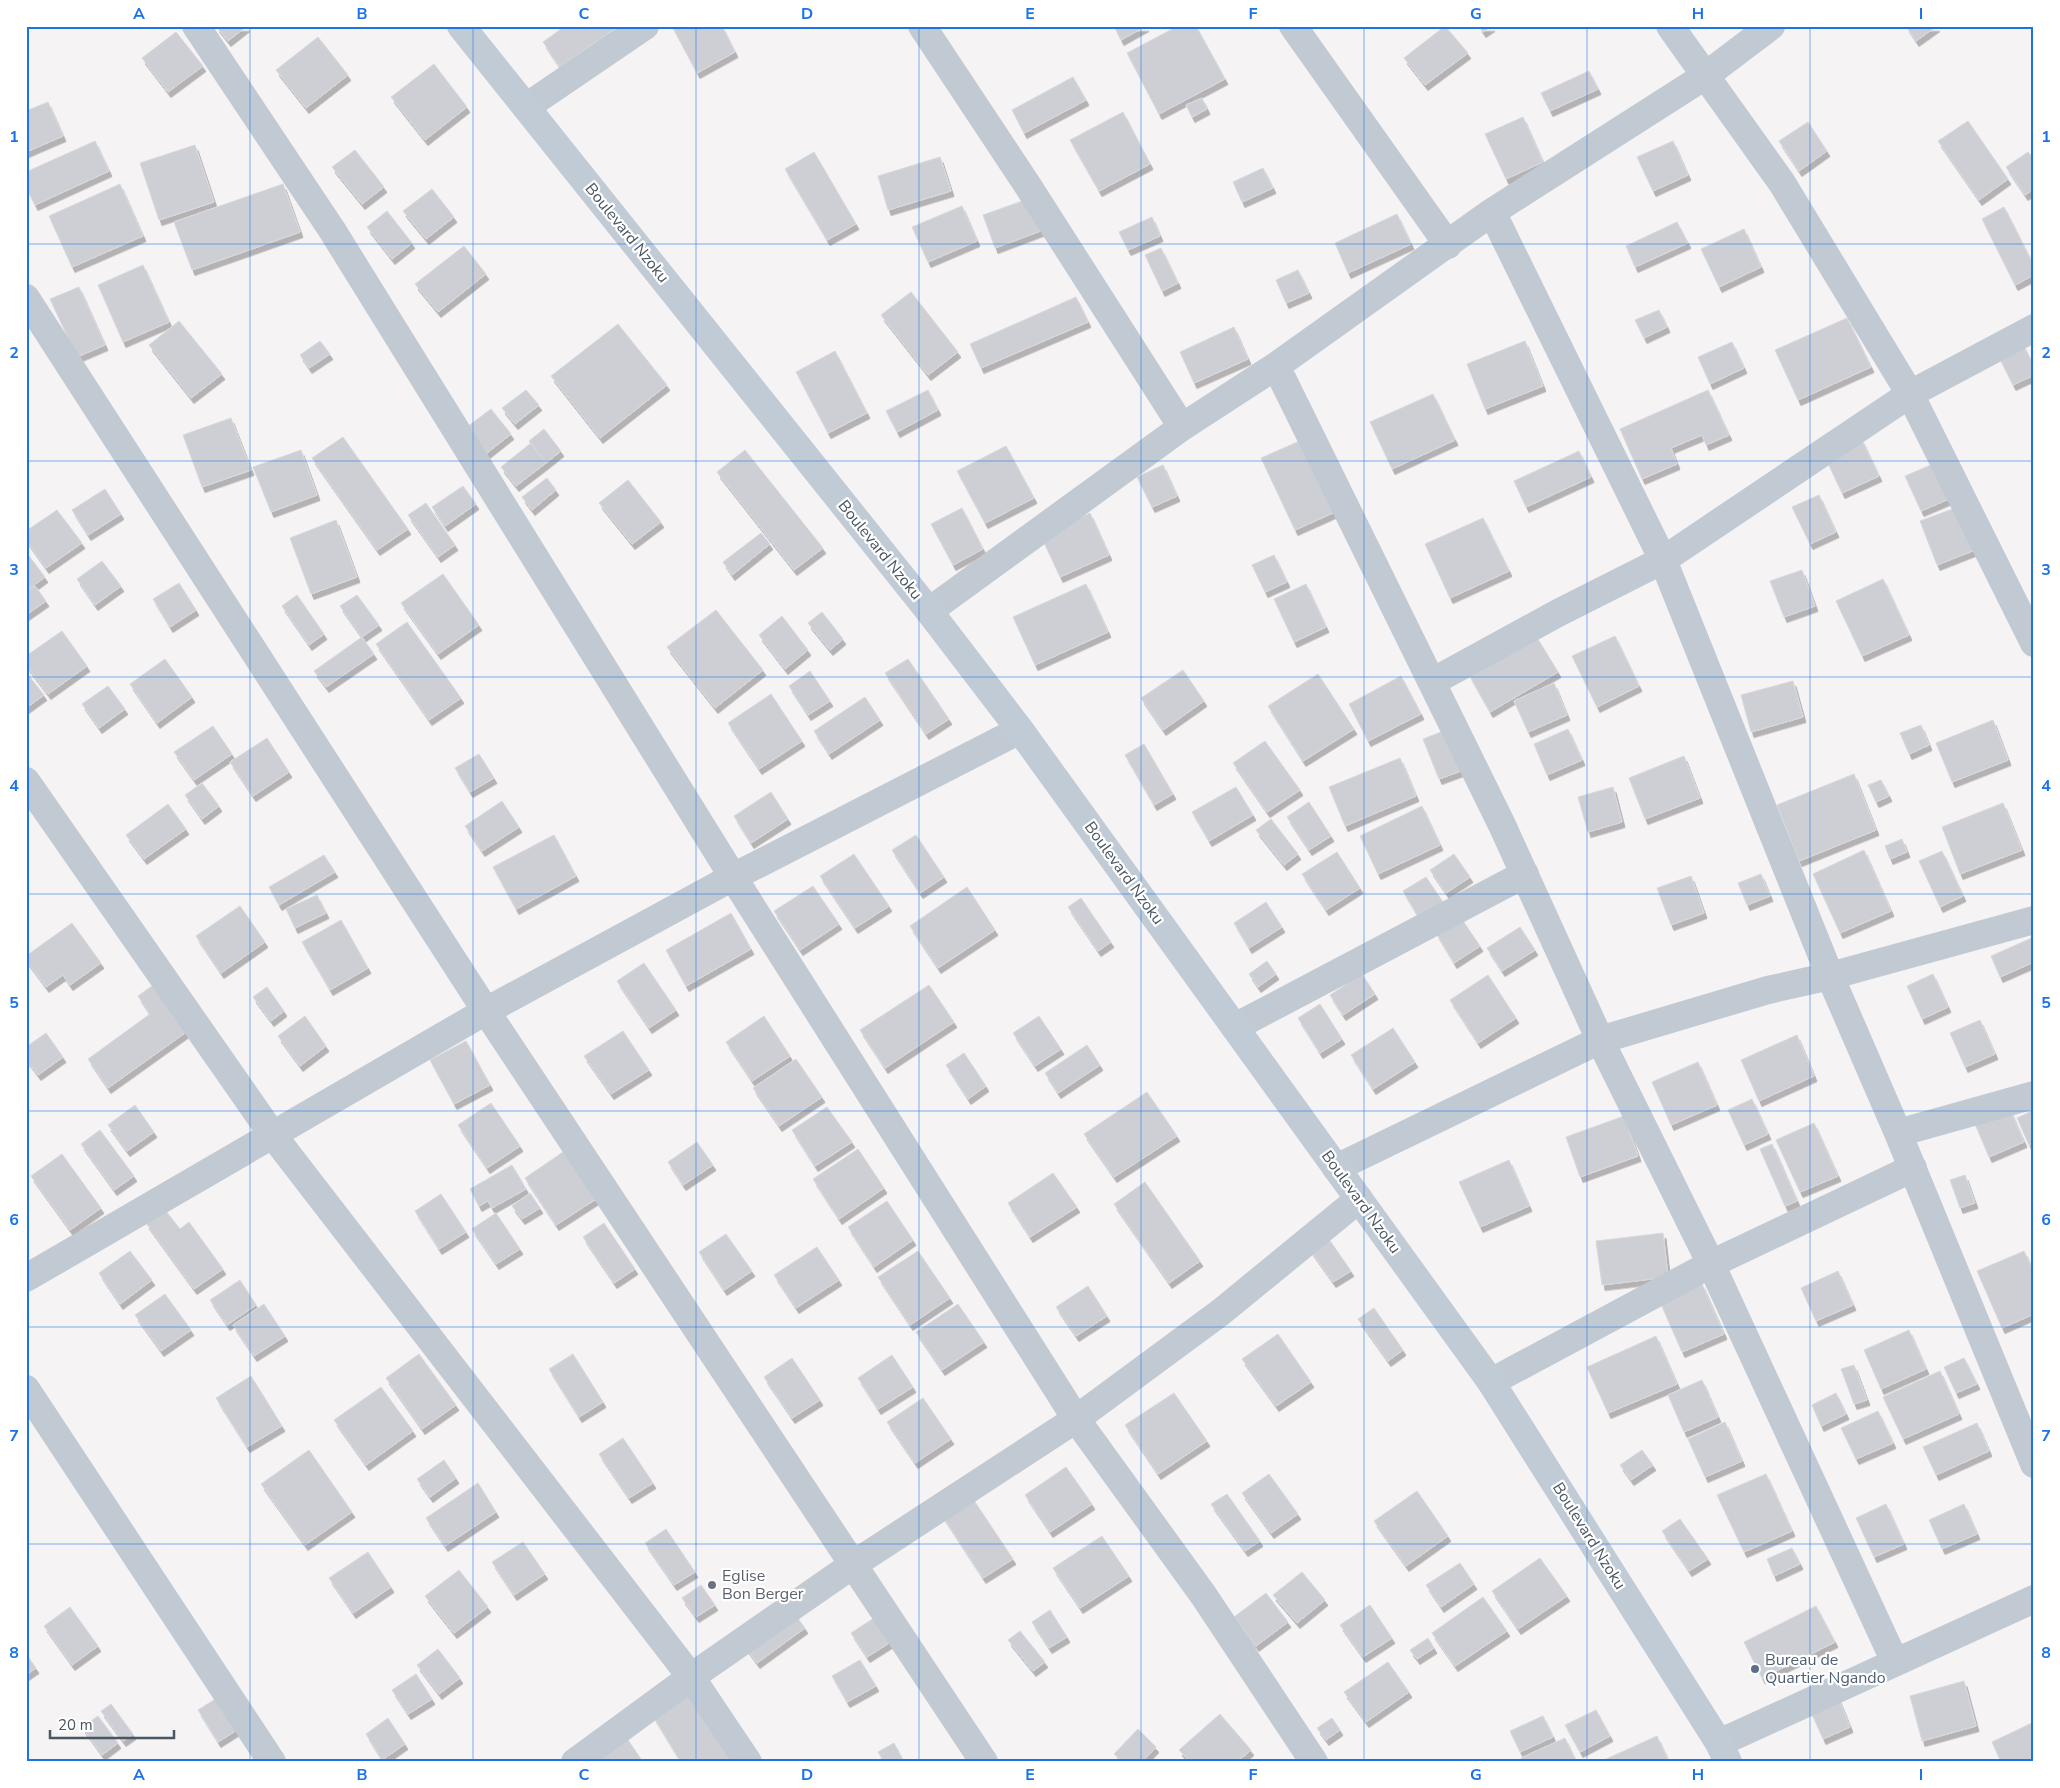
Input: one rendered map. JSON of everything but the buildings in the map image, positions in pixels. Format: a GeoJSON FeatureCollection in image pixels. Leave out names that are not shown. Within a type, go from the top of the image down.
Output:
{"type":"FeatureCollection","features":[{"type":"Feature","properties":{"kind":"street"},"geometry":{"type":"LineString","coordinates":[[196,26],[332,230],[733,877],[1076,1420],[1204,1596],[1314,1762]]}},
{"type":"Feature","properties":{"kind":"street","name":"Boulevard Nzoku"},"geometry":{"type":"LineString","coordinates":[[461,26],[929,611],[1020,730],[1491,1382],[1513,1414],[1724,1752]]}},
{"type":"Feature","properties":{"kind":"street"},"geometry":{"type":"LineString","coordinates":[[526,107],[646,26]]}},
{"type":"Feature","properties":{"kind":"street"},"geometry":{"type":"LineString","coordinates":[[922,26],[1182,426]]}},
{"type":"Feature","properties":{"kind":"street"},"geometry":{"type":"LineString","coordinates":[[1293,26],[1448,245]]}},
{"type":"Feature","properties":{"kind":"street"},"geometry":{"type":"LineString","coordinates":[[1670,26],[1782,183],[1910,394],[2034,643]]}},
{"type":"Feature","properties":{"kind":"street"},"geometry":{"type":"LineString","coordinates":[[929,611],[1182,426],[1276,366],[1492,212],[1705,76],[1771,26]]}},
{"type":"Feature","properties":{"kind":"street"},"geometry":{"type":"LineString","coordinates":[[1492,212],[1663,560],[1830,976],[1913,1168],[2034,1464]]}},
{"type":"Feature","properties":{"kind":"street"},"geometry":{"type":"LineString","coordinates":[[26,298],[486,1011],[984,1762]]}},
{"type":"Feature","properties":{"kind":"street"},"geometry":{"type":"LineString","coordinates":[[1432,682],[1558,613],[1663,560],[1910,394],[2034,328]]}},
{"type":"Feature","properties":{"kind":"street"},"geometry":{"type":"LineString","coordinates":[[1276,366],[1525,874],[1600,1040],[1711,1264],[1895,1662]]}},
{"type":"Feature","properties":{"kind":"street"},"geometry":{"type":"LineString","coordinates":[[26,1278],[486,1011],[733,877],[1020,730]]}},
{"type":"Feature","properties":{"kind":"street"},"geometry":{"type":"LineString","coordinates":[[26,781],[272,1134],[691,1677],[748,1762]]}},
{"type":"Feature","properties":{"kind":"street"},"geometry":{"type":"LineString","coordinates":[[1235,1027],[1525,874]]}},
{"type":"Feature","properties":{"kind":"street"},"geometry":{"type":"LineString","coordinates":[[1336,1168],[1600,1040],[1768,990],[1830,976],[2034,920]]}},
{"type":"Feature","properties":{"kind":"street"},"geometry":{"type":"LineString","coordinates":[[1898,1133],[2034,1095]]}},
{"type":"Feature","properties":{"kind":"street"},"geometry":{"type":"LineString","coordinates":[[1491,1382],[1711,1264],[1913,1168]]}},
{"type":"Feature","properties":{"kind":"street"},"geometry":{"type":"LineString","coordinates":[[575,1762],[691,1677],[854,1564],[1076,1420],[1221,1312],[1360,1199]]}},
{"type":"Feature","properties":{"kind":"street"},"geometry":{"type":"LineString","coordinates":[[26,1389],[272,1762]]}},
{"type":"Feature","properties":{"kind":"street"},"geometry":{"type":"LineString","coordinates":[[1724,1752],[1895,1662],[2034,1599]]}},
{"type":"Feature","properties":{"kind":"place","name":"Eglise Bon Berger"},"geometry":{"type":"Point","coordinates":[712,1585]}},
{"type":"Feature","properties":{"kind":"place","name":"Bureau de Quartier Ngando"},"geometry":{"type":"Point","coordinates":[1755,1669]}}]}
